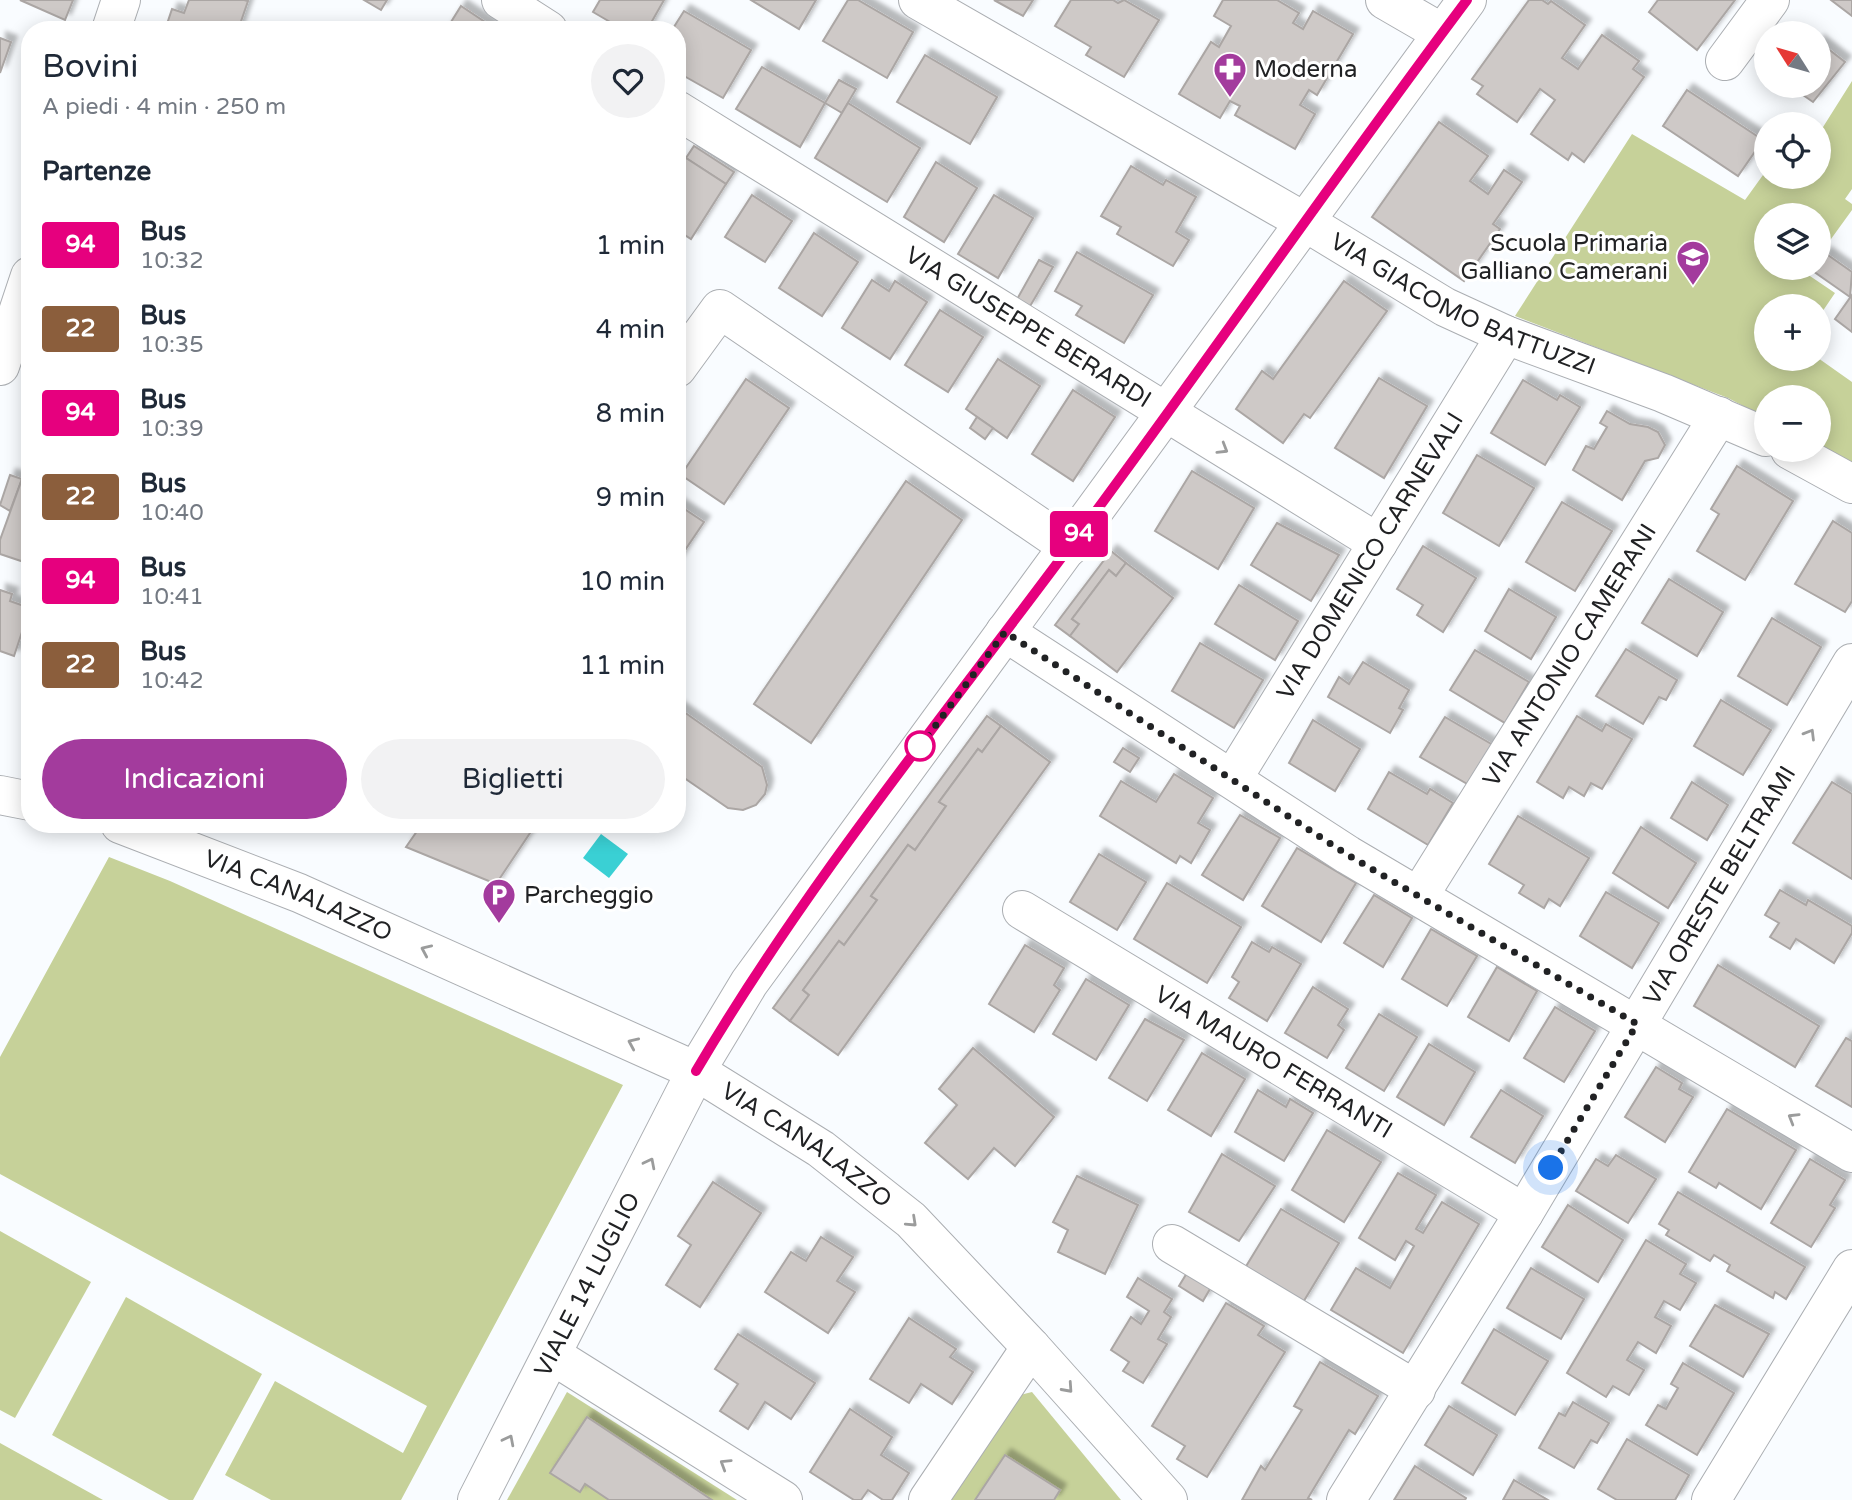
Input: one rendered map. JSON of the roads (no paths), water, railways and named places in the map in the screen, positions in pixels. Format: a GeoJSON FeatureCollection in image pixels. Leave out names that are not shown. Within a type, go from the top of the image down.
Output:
{"type":"FeatureCollection","features":[{"type":"Feature","properties":{"kind":"street"},"geometry":{"type":"LineString","coordinates":[[114,21],[121,0]]}},
{"type":"Feature","properties":{"kind":"street"},"geometry":{"type":"LineString","coordinates":[[500,0],[534,21]]}},
{"type":"Feature","properties":{"kind":"street","name":"VIA GIACOMO BATTUZZI"},"geometry":{"type":"LineString","coordinates":[[918,0],[1305,222],[1445,307],[1506,335],[1754,432]]}},
{"type":"Feature","properties":{"kind":"street"},"geometry":{"type":"LineString","coordinates":[[1385,0],[1442,33]]}},
{"type":"Feature","properties":{"kind":"street","name":"VIALE 14 LUGLIO"},"geometry":{"type":"LineString","coordinates":[[477,1500],[696,1071],[749,983],[1467,0]]}},
{"type":"Feature","properties":{"kind":"street"},"geometry":{"type":"LineString","coordinates":[[1725,61],[1770,0]]}},
{"type":"Feature","properties":{"kind":"street","name":"VIA GIUSEPPE BERARDI"},"geometry":{"type":"LineString","coordinates":[[686,116],[1378,543]]}},
{"type":"Feature","properties":{"kind":"street"},"geometry":{"type":"LineString","coordinates":[[0,365],[21,303]]}},
{"type":"Feature","properties":{"kind":"street"},"geometry":{"type":"LineString","coordinates":[[686,356],[720,309],[1069,547]]}},
{"type":"Feature","properties":{"kind":"street","name":"VIA DOMENICO CARNEVALI"},"geometry":{"type":"LineString","coordinates":[[1233,778],[1506,335]]}},
{"type":"Feature","properties":{"kind":"street","name":"VIA ANTONIO CAMERANI"},"geometry":{"type":"LineString","coordinates":[[1419,896],[1719,416]]}},
{"type":"Feature","properties":{"kind":"street"},"geometry":{"type":"LineString","coordinates":[[1812,462],[1852,484]]}},
{"type":"Feature","properties":{"kind":"street"},"geometry":{"type":"LineString","coordinates":[[1005,632],[1348,855],[1852,1153]]}},
{"type":"Feature","properties":{"kind":"street","name":"VIA ORESTE BELTRAMI"},"geometry":{"type":"LineString","coordinates":[[1346,1500],[1524,1213],[1852,663]]}},
{"type":"Feature","properties":{"kind":"street"},"geometry":{"type":"LineString","coordinates":[[0,795],[21,799]]}},
{"type":"Feature","properties":{"kind":"street","name":"VIA CANALAZZO"},"geometry":{"type":"LineString","coordinates":[[143,833],[299,893],[696,1071],[821,1149],[911,1220],[1031,1347],[1168,1500]]}},
{"type":"Feature","properties":{"kind":"street","name":"VIA MAURO FERRANTI"},"geometry":{"type":"LineString","coordinates":[[1022,910],[1524,1213]]}},
{"type":"Feature","properties":{"kind":"street"},"geometry":{"type":"LineString","coordinates":[[1172,1244],[1416,1390]]}},
{"type":"Feature","properties":{"kind":"street"},"geometry":{"type":"LineString","coordinates":[[1711,1500],[1852,1269]]}},
{"type":"Feature","properties":{"kind":"street"},"geometry":{"type":"LineString","coordinates":[[928,1500],[1031,1347]]}},
{"type":"Feature","properties":{"kind":"street"},"geometry":{"type":"LineString","coordinates":[[552,1355],[783,1500]]}},
{"type":"Feature","properties":{"kind":"water"},"geometry":{"type":"Polygon","coordinates":[[[601,834],[628,854],[609,878],[583,858],[601,834]]]}},
{"type":"Feature","properties":{"kind":"place","name":"Moderna"},"geometry":{"type":"Point","coordinates":[1230,99]}},
{"type":"Feature","properties":{"kind":"place","name":"Scuola Primaria Galliano Camerani"},"geometry":{"type":"Point","coordinates":[1693,287]}},
{"type":"Feature","properties":{"kind":"place","name":"Parcheggio"},"geometry":{"type":"Point","coordinates":[499,925]}}]}
